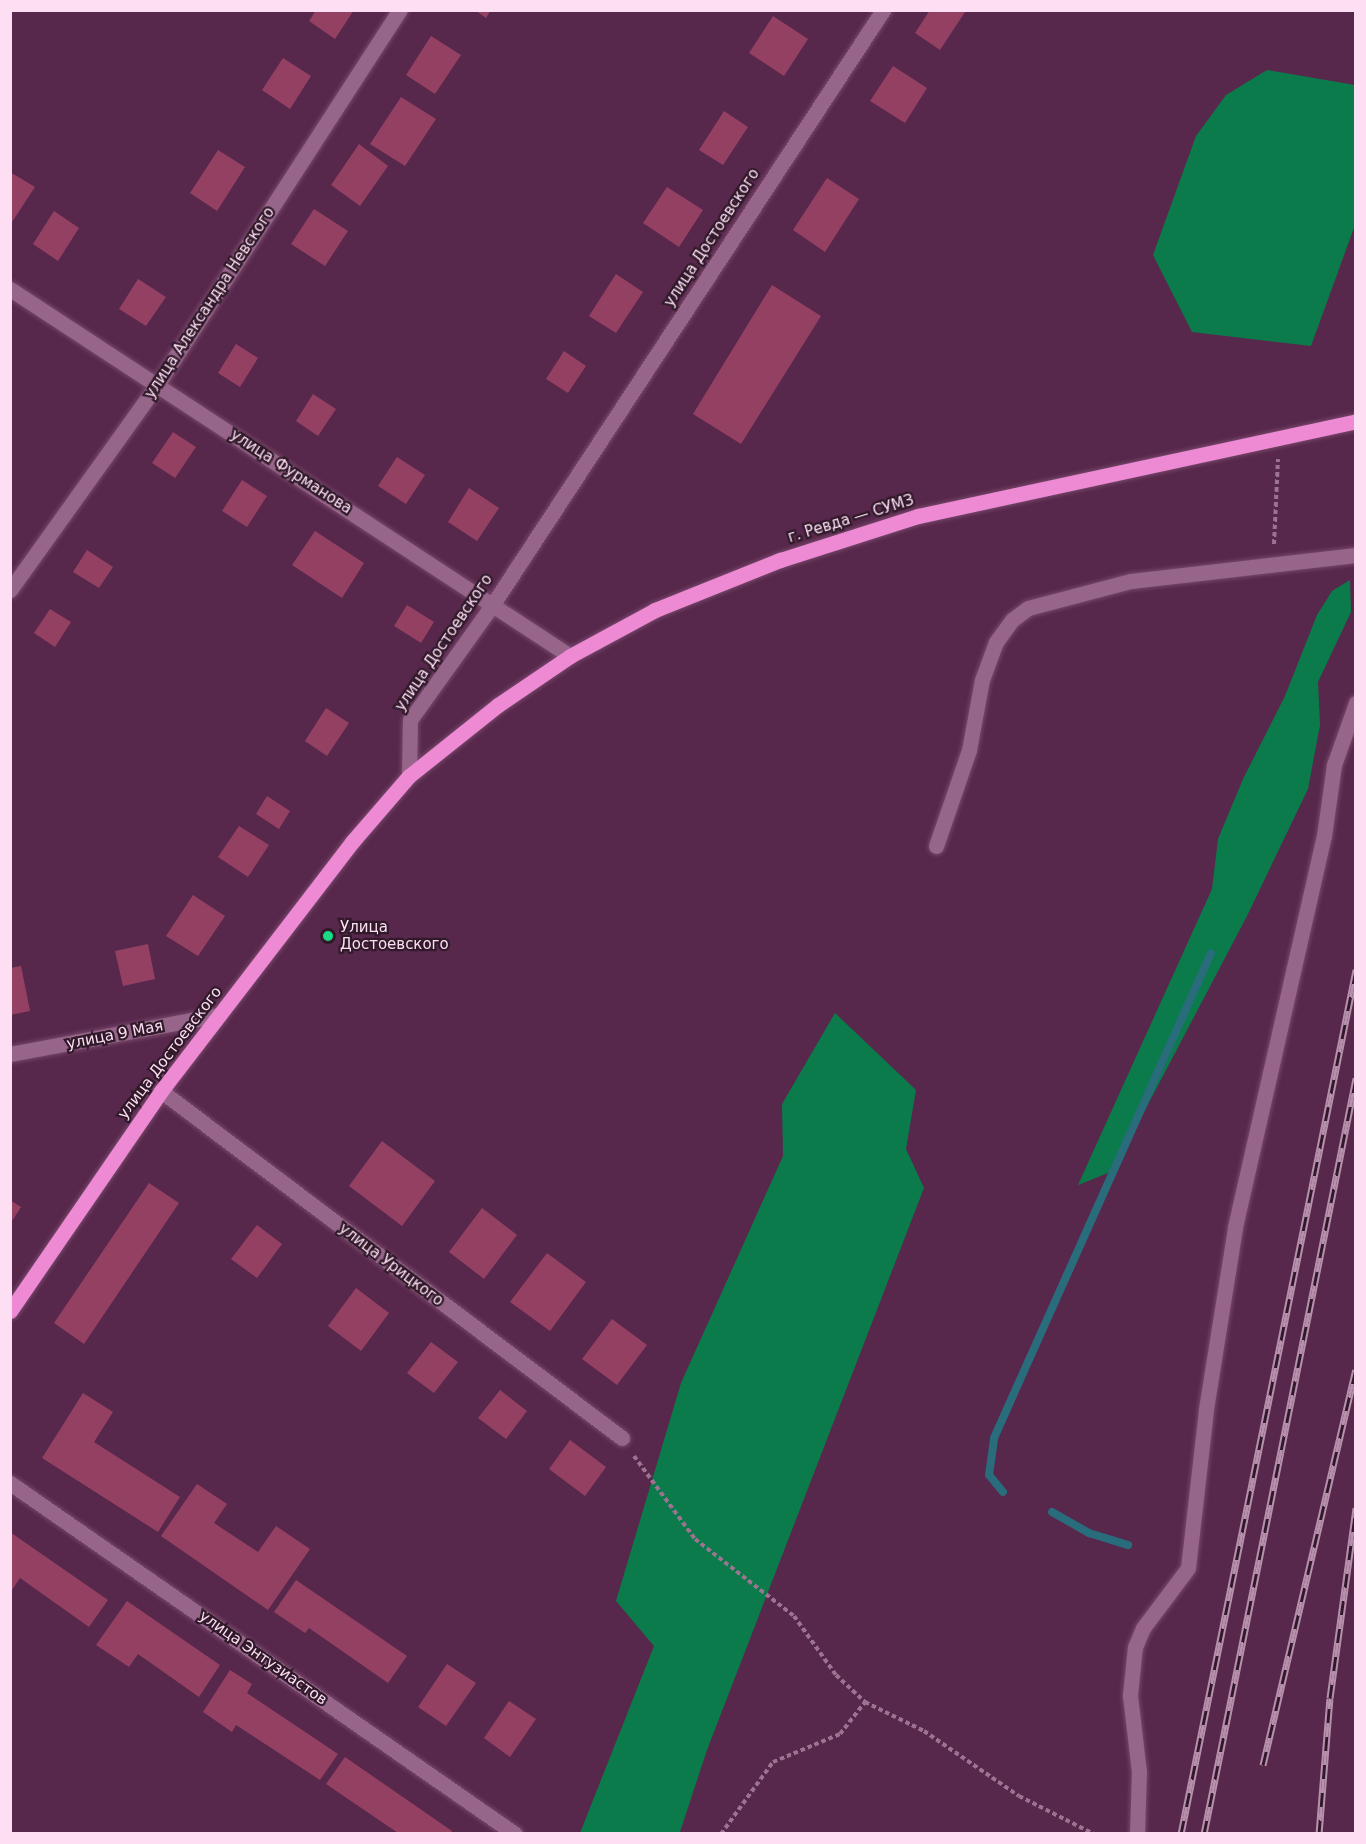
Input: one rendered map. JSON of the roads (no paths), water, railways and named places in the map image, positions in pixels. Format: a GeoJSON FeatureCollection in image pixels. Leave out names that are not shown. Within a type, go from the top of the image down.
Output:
{"type":"FeatureCollection","features":[{"type":"Feature","properties":{"kind":"main road","name":"г. Ревда — СУМЗ"},"geometry":{"type":"LineString","coordinates":[[409,776],[498,705],[570,656],[666,606],[780,560],[918,516],[1356,421]]}},
{"type":"Feature","properties":{"kind":"main road","name":"улица Достоевского"},"geometry":{"type":"LineString","coordinates":[[10,1311],[161,1091],[352,842],[409,776]]}},
{"type":"Feature","properties":{"kind":"street","name":"улица Александра Невского"},"geometry":{"type":"LineString","coordinates":[[10,590],[157,385],[400,10]]}},
{"type":"Feature","properties":{"kind":"street","name":"улица Достоевского"},"geometry":{"type":"LineString","coordinates":[[409,776],[410,720],[493,604],[883,10]]}},
{"type":"Feature","properties":{"kind":"street","name":"улица Фурманова"},"geometry":{"type":"LineString","coordinates":[[10,289],[570,656]]}},
{"type":"Feature","properties":{"kind":"street"},"geometry":{"type":"LineString","coordinates":[[936,846],[969,750],[982,680],[996,642],[1012,620],[1028,608],[1081,591],[1272,563],[1356,555]]}},
{"type":"Feature","properties":{"kind":"street"},"geometry":{"type":"LineString","coordinates":[[1137,1833],[1139,1772],[1130,1695],[1134,1647],[1143,1629],[1188,1568],[1206,1409],[1235,1227],[1324,836],[1334,765],[1356,703]]}},
{"type":"Feature","properties":{"kind":"street","name":"улица 9 Мая"},"geometry":{"type":"LineString","coordinates":[[10,1054],[219,1016]]}},
{"type":"Feature","properties":{"kind":"street","name":"улица Урицкого"},"geometry":{"type":"LineString","coordinates":[[161,1091],[622,1438]]}},
{"type":"Feature","properties":{"kind":"street","name":"улица Энтузиастов"},"geometry":{"type":"LineString","coordinates":[[10,1483],[515,1833]]}},
{"type":"Feature","properties":{"kind":"waterway"},"geometry":{"type":"LineString","coordinates":[[1003,1492],[989,1475],[994,1438],[1211,953]]}},
{"type":"Feature","properties":{"kind":"waterway"},"geometry":{"type":"LineString","coordinates":[[1052,1512],[1089,1533],[1128,1545]]}},
{"type":"Feature","properties":{"kind":"railway"},"geometry":{"type":"LineString","coordinates":[[1181,1834],[1356,970]]}},
{"type":"Feature","properties":{"kind":"railway"},"geometry":{"type":"LineString","coordinates":[[1204,1834],[1356,1078]]}},
{"type":"Feature","properties":{"kind":"railway"},"geometry":{"type":"LineString","coordinates":[[1263,1765],[1356,1370]]}},
{"type":"Feature","properties":{"kind":"railway"},"geometry":{"type":"LineString","coordinates":[[1319,1834],[1330,1698],[1356,1508]]}},
{"type":"Feature","properties":{"kind":"place","name":"Улица Достоевского"},"geometry":{"type":"Point","coordinates":[328,936]}}]}
